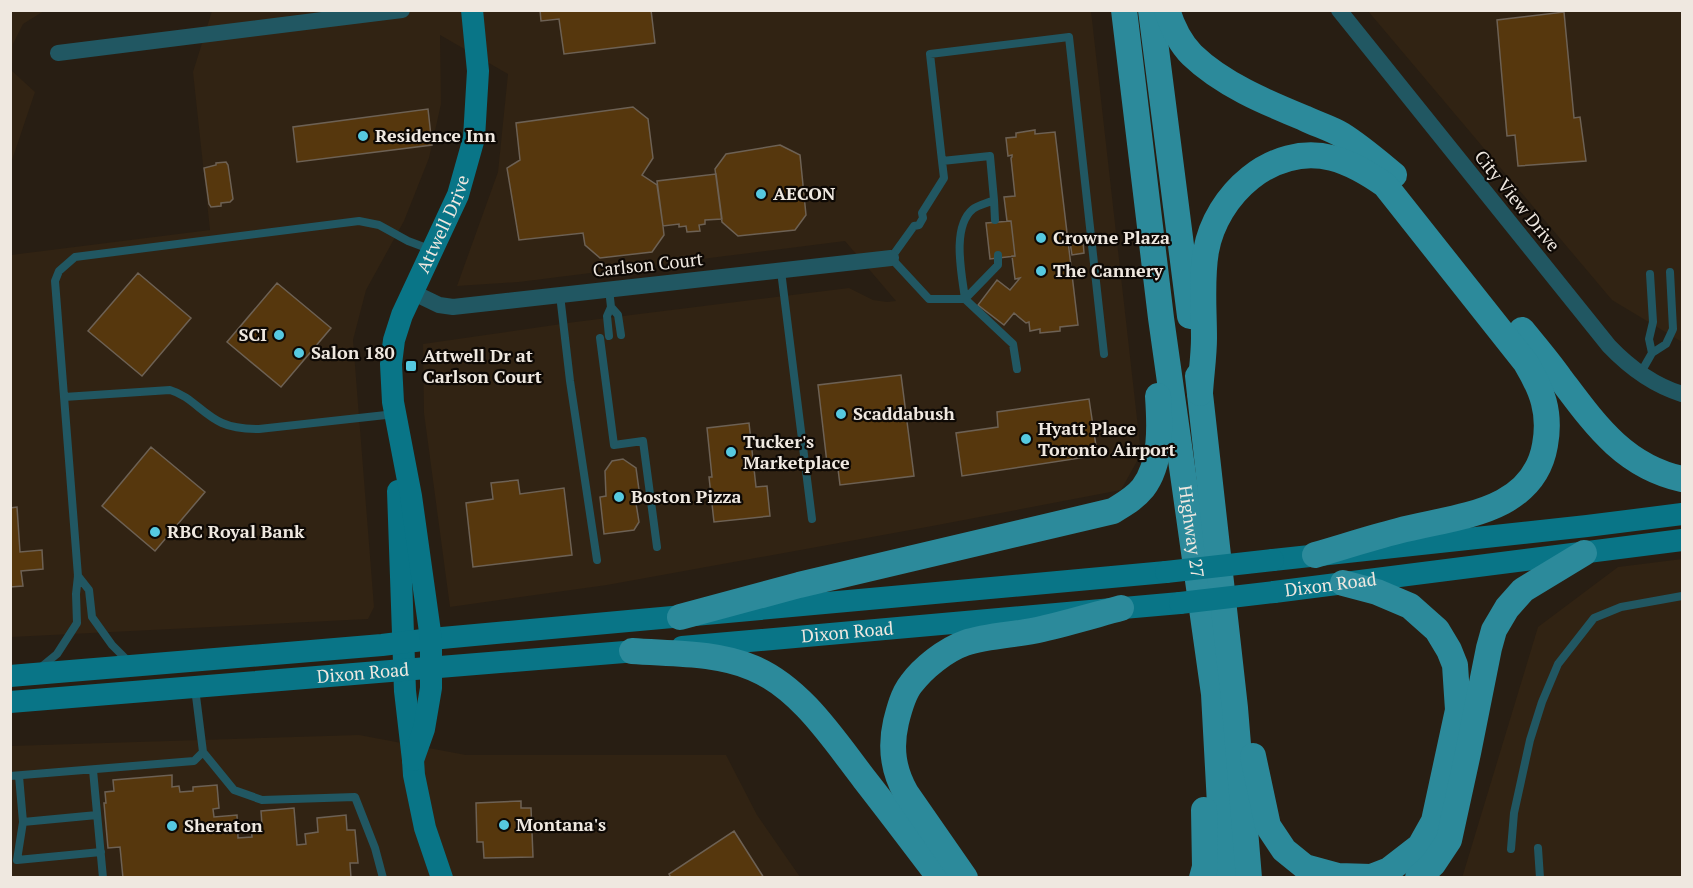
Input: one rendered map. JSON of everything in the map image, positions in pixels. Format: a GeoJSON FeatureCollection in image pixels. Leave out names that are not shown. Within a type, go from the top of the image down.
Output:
{"type":"FeatureCollection","features":[{"type":"Feature","properties":{"kind":"main road","name":"Attwell Drive"},"geometry":{"type":"LineString","coordinates":[[413,759],[424,729],[431,688],[431,639],[411,496],[391,389],[394,340],[412,292],[458,195],[474,138],[478,71],[472,10]]}},
{"type":"Feature","properties":{"kind":"main road","name":"Highway 27"},"geometry":{"type":"LineString","coordinates":[[1124,10],[1161,318],[1214,694],[1224,878]]}},
{"type":"Feature","properties":{"kind":"main road","name":"Highway 27"},"geometry":{"type":"LineString","coordinates":[[1151,10],[1200,393],[1235,708],[1249,878]]}},
{"type":"Feature","properties":{"kind":"main road"},"geometry":{"type":"LineString","coordinates":[[1167,10],[1173,27],[1190,53],[1213,72],[1276,106],[1340,134],[1398,178],[1554,369],[1596,426],[1636,461],[1668,476],[1683,479]]}},
{"type":"Feature","properties":{"kind":"main road"},"geometry":{"type":"LineString","coordinates":[[1200,393],[1204,340],[1203,271],[1206,249],[1213,229],[1224,205],[1239,186],[1262,168],[1303,155],[1329,157],[1349,164],[1370,174],[1384,185],[1526,363],[1542,394],[1548,424],[1544,453],[1532,479],[1520,491],[1495,506],[1466,517],[1400,530],[1315,555]]}},
{"type":"Feature","properties":{"kind":"main road"},"geometry":{"type":"LineString","coordinates":[[680,617],[799,585],[1113,511],[1130,501],[1143,488],[1156,460],[1160,423],[1156,371],[1161,318]]}},
{"type":"Feature","properties":{"kind":"main road","name":"Attwell Drive"},"geometry":{"type":"LineString","coordinates":[[396,423],[406,703],[414,775],[424,828],[442,878]]}},
{"type":"Feature","properties":{"kind":"main road","name":"Dixon Road"},"geometry":{"type":"LineString","coordinates":[[22,675],[1166,572],[1575,528],[1683,514]]}},
{"type":"Feature","properties":{"kind":"main road","name":"Dixon Road"},"geometry":{"type":"LineString","coordinates":[[10,702],[404,671],[1180,603],[1683,540]]}},
{"type":"Feature","properties":{"kind":"main road"},"geometry":{"type":"LineString","coordinates":[[1418,878],[1433,864],[1449,840],[1494,630],[1507,608],[1523,590],[1584,553]]}},
{"type":"Feature","properties":{"kind":"main road"},"geometry":{"type":"LineString","coordinates":[[1235,708],[1250,741],[1268,826],[1284,850],[1305,867],[1338,876],[1371,877],[1389,870],[1420,846],[1434,821],[1458,710],[1455,665],[1437,630],[1410,606],[1377,592],[1343,583]]}},
{"type":"Feature","properties":{"kind":"main road"},"geometry":{"type":"LineString","coordinates":[[965,878],[898,778],[892,739],[898,713],[910,686],[926,668],[964,643],[1040,630],[1121,608]]}},
{"type":"Feature","properties":{"kind":"main road"},"geometry":{"type":"LineString","coordinates":[[632,651],[723,659],[752,668],[773,679],[796,696],[827,731],[940,878]]}},
{"type":"Feature","properties":{"kind":"main road"},"geometry":{"type":"LineString","coordinates":[[1202,878],[1205,867],[1204,747],[1214,694]]}},
{"type":"Feature","properties":{"kind":"street"},"geometry":{"type":"LineString","coordinates":[[57,53],[402,10]]}},
{"type":"Feature","properties":{"kind":"street","name":"City View Drive"},"geometry":{"type":"LineString","coordinates":[[1339,10],[1609,346],[1624,362],[1640,374],[1683,394]]}},
{"type":"Feature","properties":{"kind":"street","name":"Carlson Court"},"geometry":{"type":"LineString","coordinates":[[412,292],[439,305],[453,307],[891,258]]}},
{"type":"Feature","properties":{"kind":"lane"},"geometry":{"type":"LineString","coordinates":[[1017,369],[1013,344],[964,299],[929,299],[891,258],[914,226],[913,221],[918,214],[922,213],[944,178],[930,54],[1069,37],[1104,354]]}},
{"type":"Feature","properties":{"kind":"lane"},"geometry":{"type":"LineString","coordinates":[[942,161],[990,156],[995,220]]}},
{"type":"Feature","properties":{"kind":"lane"},"geometry":{"type":"LineString","coordinates":[[964,299],[959,239],[965,219],[974,208],[994,201]]}},
{"type":"Feature","properties":{"kind":"lane"},"geometry":{"type":"LineString","coordinates":[[22,675],[57,654],[77,623],[78,576],[55,281],[59,271],[75,257],[359,221],[378,225],[408,241],[432,250]]}},
{"type":"Feature","properties":{"kind":"lane"},"geometry":{"type":"LineString","coordinates":[[964,299],[998,265],[998,255]]}},
{"type":"Feature","properties":{"kind":"lane"},"geometry":{"type":"LineString","coordinates":[[781,271],[812,519]]}},
{"type":"Feature","properties":{"kind":"lane"},"geometry":{"type":"LineString","coordinates":[[1640,374],[1652,353],[1666,344],[1673,329],[1670,272]]}},
{"type":"Feature","properties":{"kind":"lane"},"geometry":{"type":"LineString","coordinates":[[1650,274],[1653,322],[1649,339],[1652,353]]}},
{"type":"Feature","properties":{"kind":"lane"},"geometry":{"type":"LineString","coordinates":[[609,289],[611,307],[607,316],[604,337],[614,445],[643,441],[657,547]]}},
{"type":"Feature","properties":{"kind":"lane"},"geometry":{"type":"LineString","coordinates":[[560,295],[570,381],[597,560]]}},
{"type":"Feature","properties":{"kind":"lane"},"geometry":{"type":"LineString","coordinates":[[611,307],[618,315],[621,334]]}},
{"type":"Feature","properties":{"kind":"lane"},"geometry":{"type":"LineString","coordinates":[[64,397],[170,390],[189,398],[220,422],[242,428],[396,423]]}},
{"type":"Feature","properties":{"kind":"lane"},"geometry":{"type":"LineString","coordinates":[[78,576],[89,590],[92,617],[112,645],[133,665]]}},
{"type":"Feature","properties":{"kind":"lane"},"geometry":{"type":"LineString","coordinates":[[1511,849],[1514,813],[1530,740],[1542,702],[1558,664],[1594,618],[1621,607],[1683,596]]}},
{"type":"Feature","properties":{"kind":"lane"},"geometry":{"type":"LineString","coordinates":[[195,687],[203,752],[234,790],[262,800],[355,797],[375,848],[383,878]]}},
{"type":"Feature","properties":{"kind":"lane"},"geometry":{"type":"LineString","coordinates":[[101,852],[14,860],[23,822],[15,776],[194,761],[203,752]]}},
{"type":"Feature","properties":{"kind":"lane"},"geometry":{"type":"LineString","coordinates":[[93,770],[103,878]]}},
{"type":"Feature","properties":{"kind":"lane"},"geometry":{"type":"LineString","coordinates":[[23,822],[97,814]]}},
{"type":"Feature","properties":{"kind":"lane"},"geometry":{"type":"LineString","coordinates":[[1538,848],[1540,878]]}},
{"type":"Feature","properties":{"kind":"shaded area"},"geometry":{"type":"Polygon","coordinates":[[[11,10],[44,11],[23,24],[13,44],[12,71],[35,92],[11,163],[11,10]]]}},
{"type":"Feature","properties":{"kind":"shaded area"},"geometry":{"type":"Polygon","coordinates":[[[212,11],[1091,11],[1141,454],[1121,490],[607,585],[450,607],[424,413],[423,344],[575,322],[849,288],[873,300],[896,301],[845,241],[519,282],[457,286],[498,172],[508,74],[440,35],[441,104],[429,158],[404,221],[366,290],[353,340],[374,607],[368,619],[11,637],[11,255],[210,230],[193,72],[212,11]]]}},
{"type":"Feature","properties":{"kind":"shaded area"},"geometry":{"type":"Polygon","coordinates":[[[1368,11],[1682,11],[1682,342],[1612,300],[1368,11]]]}},
{"type":"Feature","properties":{"kind":"shaded area"},"geometry":{"type":"Polygon","coordinates":[[[1682,559],[1682,877],[1462,878],[1538,627],[1618,567],[1682,559]]]}},
{"type":"Feature","properties":{"kind":"shaded area"},"geometry":{"type":"Polygon","coordinates":[[[359,735],[466,755],[726,755],[757,815],[800,877],[11,877],[10,746],[359,735]]]}},
{"type":"Feature","properties":{"kind":"building"},"geometry":{"type":"Polygon","coordinates":[[[540,10],[651,10],[655,43],[564,54],[559,19],[541,21],[540,10]]]}},
{"type":"Feature","properties":{"kind":"building"},"geometry":{"type":"Polygon","coordinates":[[[1564,12],[1574,118],[1580,117],[1586,161],[1518,166],[1515,135],[1507,136],[1497,20],[1564,12]]]}},
{"type":"Feature","properties":{"kind":"building"},"geometry":{"type":"Polygon","coordinates":[[[633,107],[648,119],[653,158],[642,175],[657,185],[663,226],[664,235],[652,252],[600,258],[585,245],[583,233],[519,240],[507,168],[520,160],[516,123],[633,107]]]}},
{"type":"Feature","properties":{"kind":"building","name":"Residence Inn"},"geometry":{"type":"Polygon","coordinates":[[[428,109],[432,145],[297,162],[293,127],[428,109]]]}},
{"type":"Feature","properties":{"kind":"building","name":"Crowne Plaza"},"geometry":{"type":"Polygon","coordinates":[[[1035,130],[1035,134],[1055,132],[1078,325],[1060,327],[1060,331],[1040,333],[1040,329],[1030,331],[1029,322],[1026,323],[1014,313],[1004,325],[978,305],[997,280],[1010,290],[1020,278],[1015,279],[1011,221],[1007,221],[1004,197],[1015,196],[1012,155],[1008,156],[1006,138],[1016,137],[1016,133],[1035,130]]]}},
{"type":"Feature","properties":{"kind":"building","name":"AECON"},"geometry":{"type":"Polygon","coordinates":[[[780,145],[800,155],[806,215],[795,230],[738,236],[722,222],[715,169],[726,154],[780,145]]]}},
{"type":"Feature","properties":{"kind":"building"},"geometry":{"type":"Polygon","coordinates":[[[226,162],[233,199],[230,202],[221,203],[221,206],[211,207],[204,168],[226,162]]]}},
{"type":"Feature","properties":{"kind":"building"},"geometry":{"type":"Polygon","coordinates":[[[716,174],[722,219],[705,220],[705,224],[699,225],[700,231],[687,232],[686,226],[679,227],[679,224],[663,226],[657,181],[716,174]]]}},
{"type":"Feature","properties":{"kind":"building"},"geometry":{"type":"Polygon","coordinates":[[[1011,221],[1015,256],[990,259],[986,223],[1011,221]]]}},
{"type":"Feature","properties":{"kind":"building"},"geometry":{"type":"Polygon","coordinates":[[[1083,241],[1084,253],[1072,255],[1070,242],[1083,241]]]}},
{"type":"Feature","properties":{"kind":"building"},"geometry":{"type":"Polygon","coordinates":[[[138,273],[191,318],[142,376],[88,331],[138,273]]]}},
{"type":"Feature","properties":{"kind":"building"},"geometry":{"type":"Polygon","coordinates":[[[277,283],[331,328],[281,387],[227,342],[277,283]]]}},
{"type":"Feature","properties":{"kind":"building"},"geometry":{"type":"Polygon","coordinates":[[[901,375],[914,476],[840,485],[837,461],[827,463],[818,385],[901,375]]]}},
{"type":"Feature","properties":{"kind":"building","name":"Hyatt Place Toronto Airport"},"geometry":{"type":"Polygon","coordinates":[[[1089,399],[1096,446],[1085,447],[1087,457],[962,476],[956,433],[998,427],[997,412],[1089,399]]]}},
{"type":"Feature","properties":{"kind":"building","name":"Tucker's Marketplace"},"geometry":{"type":"Polygon","coordinates":[[[749,423],[756,487],[767,486],[770,516],[714,522],[707,428],[749,423]]]}},
{"type":"Feature","properties":{"kind":"building"},"geometry":{"type":"Polygon","coordinates":[[[151,447],[205,492],[155,551],[102,506],[151,447]]]}},
{"type":"Feature","properties":{"kind":"building","name":"Boston Pizza"},"geometry":{"type":"Polygon","coordinates":[[[623,459],[636,468],[639,490],[634,491],[639,522],[634,530],[604,534],[600,497],[606,496],[605,471],[612,461],[623,459]]]}},
{"type":"Feature","properties":{"kind":"building"},"geometry":{"type":"Polygon","coordinates":[[[518,480],[520,494],[564,488],[572,555],[473,567],[466,503],[493,499],[491,483],[518,480]]]}},
{"type":"Feature","properties":{"kind":"building"},"geometry":{"type":"Polygon","coordinates":[[[17,507],[20,552],[42,550],[43,569],[21,571],[23,586],[10,587],[10,508],[17,507]]]}},
{"type":"Feature","properties":{"kind":"building","name":"Sheraton"},"geometry":{"type":"Polygon","coordinates":[[[172,775],[172,787],[179,786],[180,792],[193,791],[193,787],[217,785],[219,808],[213,809],[214,817],[237,815],[238,838],[252,837],[251,825],[262,825],[261,811],[294,808],[297,845],[306,844],[305,834],[318,832],[317,818],[346,815],[347,830],[355,830],[358,863],[350,863],[351,878],[123,878],[120,847],[108,848],[105,792],[114,791],[113,780],[172,775]]]}},
{"type":"Feature","properties":{"kind":"building","name":"Montana's"},"geometry":{"type":"Polygon","coordinates":[[[521,801],[521,808],[531,808],[533,857],[484,858],[483,842],[477,842],[476,803],[521,801]]]}},
{"type":"Feature","properties":{"kind":"building"},"geometry":{"type":"Polygon","coordinates":[[[734,831],[764,878],[671,878],[669,874],[734,831]]]}},
{"type":"Feature","properties":{"kind":"place","name":"Residence Inn"},"geometry":{"type":"Point","coordinates":[363,136]}},
{"type":"Feature","properties":{"kind":"place","name":"AECON"},"geometry":{"type":"Point","coordinates":[761,194]}},
{"type":"Feature","properties":{"kind":"place","name":"Crowne Plaza"},"geometry":{"type":"Point","coordinates":[1041,238]}},
{"type":"Feature","properties":{"kind":"place","name":"The Cannery"},"geometry":{"type":"Point","coordinates":[1041,271]}},
{"type":"Feature","properties":{"kind":"place","name":"SCI"},"geometry":{"type":"Point","coordinates":[279,335]}},
{"type":"Feature","properties":{"kind":"place","name":"Salon 180"},"geometry":{"type":"Point","coordinates":[299,353]}},
{"type":"Feature","properties":{"kind":"place","name":"Attwell Dr at Carlson Court"},"geometry":{"type":"Point","coordinates":[411,366]}},
{"type":"Feature","properties":{"kind":"place","name":"Scaddabush"},"geometry":{"type":"Point","coordinates":[841,414]}},
{"type":"Feature","properties":{"kind":"place","name":"Hyatt Place Toronto Airport"},"geometry":{"type":"Point","coordinates":[1026,439]}},
{"type":"Feature","properties":{"kind":"place","name":"Tucker's Marketplace"},"geometry":{"type":"Point","coordinates":[731,452]}},
{"type":"Feature","properties":{"kind":"place","name":"Boston Pizza"},"geometry":{"type":"Point","coordinates":[619,497]}},
{"type":"Feature","properties":{"kind":"place","name":"RBC Royal Bank"},"geometry":{"type":"Point","coordinates":[155,532]}},
{"type":"Feature","properties":{"kind":"place","name":"Montana's"},"geometry":{"type":"Point","coordinates":[504,825]}},
{"type":"Feature","properties":{"kind":"place","name":"Sheraton"},"geometry":{"type":"Point","coordinates":[172,826]}}]}
